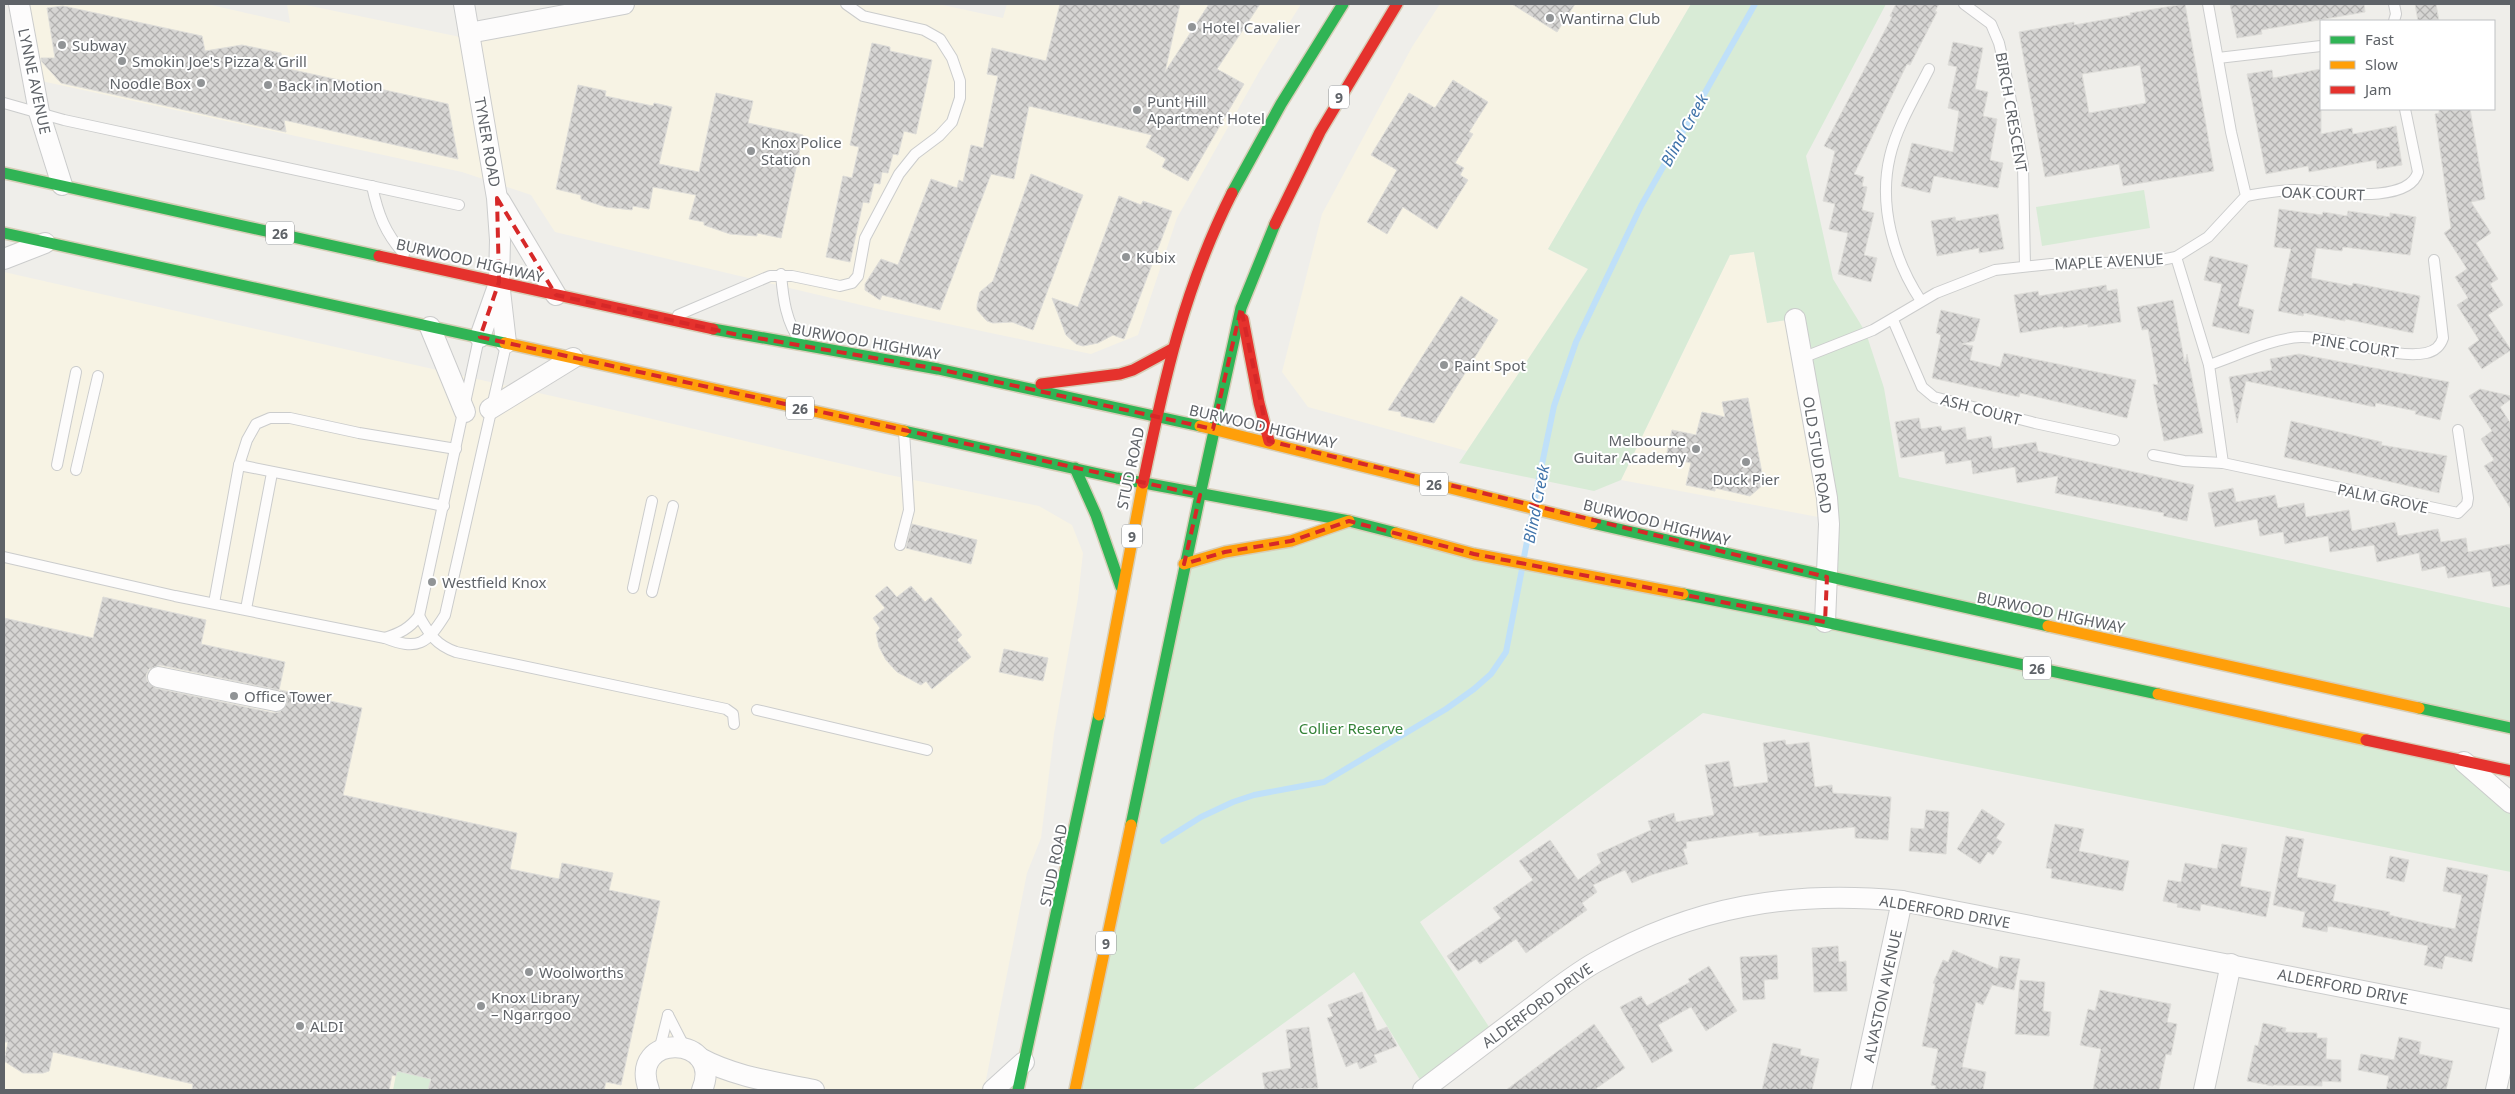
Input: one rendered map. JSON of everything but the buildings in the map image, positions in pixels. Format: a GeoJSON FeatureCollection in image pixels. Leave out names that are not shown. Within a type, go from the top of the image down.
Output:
{"type":"FeatureCollection","features":[{"type":"Feature","properties":{"kind":"main road","name":"STUD ROAD"},"geometry":{"type":"LineString","coordinates":[[1018,1090],[1094,739],[1121,588],[1172,349],[1193,281],[1244,165],[1282,99],[1343,4]]}},
{"type":"Feature","properties":{"kind":"main road","name":"9"},"geometry":{"type":"LineString","coordinates":[[1075,1090],[1184,564],[1241,308],[1266,242],[1320,132],[1397,4]]}},
{"type":"Feature","properties":{"kind":"main road","name":"BURWOOD HIGHWAY"},"geometry":{"type":"LineString","coordinates":[[4,173],[668,319],[1020,386],[1269,442],[1516,504],[1827,578],[2511,728]]}},
{"type":"Feature","properties":{"kind":"main road","name":"26"},"geometry":{"type":"LineString","coordinates":[[4,233],[1143,483],[1349,521],[1456,550],[1825,622],[2511,771]]}},
{"type":"Feature","properties":{"kind":"main road"},"geometry":{"type":"LineString","coordinates":[[1241,308],[1259,403],[1269,442]]}},
{"type":"Feature","properties":{"kind":"main road"},"geometry":{"type":"LineString","coordinates":[[1020,386],[1120,374],[1133,370],[1172,349]]}},
{"type":"Feature","properties":{"kind":"main road"},"geometry":{"type":"LineString","coordinates":[[1075,468],[1096,514],[1121,588]]}},
{"type":"Feature","properties":{"kind":"main road"},"geometry":{"type":"LineString","coordinates":[[1184,564],[1225,552],[1291,541],[1349,521]]}},
{"type":"Feature","properties":{"kind":"street","name":"LYNNE AVENUE"},"geometry":{"type":"LineString","coordinates":[[19,4],[39,112],[62,186]]}},
{"type":"Feature","properties":{"kind":"street","name":"TYNER ROAD"},"geometry":{"type":"LineString","coordinates":[[464,4],[498,198],[499,282],[506,343]]}},
{"type":"Feature","properties":{"kind":"street"},"geometry":{"type":"LineString","coordinates":[[469,33],[624,4]]}},
{"type":"Feature","properties":{"kind":"street"},"geometry":{"type":"LineString","coordinates":[[498,198],[556,295]]}},
{"type":"Feature","properties":{"kind":"street"},"geometry":{"type":"LineString","coordinates":[[4,259],[45,243]]}},
{"type":"Feature","properties":{"kind":"street","name":"TYNER ROAD"},"geometry":{"type":"LineString","coordinates":[[480,337],[499,282]]}},
{"type":"Feature","properties":{"kind":"street","name":"OLD STUD ROAD"},"geometry":{"type":"LineString","coordinates":[[1795,319],[1827,498],[1825,622]]}},
{"type":"Feature","properties":{"kind":"street"},"geometry":{"type":"LineString","coordinates":[[430,326],[465,412]]}},
{"type":"Feature","properties":{"kind":"street"},"geometry":{"type":"LineString","coordinates":[[490,410],[573,358]]}},
{"type":"Feature","properties":{"kind":"street"},"geometry":{"type":"LineString","coordinates":[[158,677],[276,701]]}},
{"type":"Feature","properties":{"kind":"street"},"geometry":{"type":"LineString","coordinates":[[2462,760],[2511,803]]}},
{"type":"Feature","properties":{"kind":"street","name":"ALDERFORD DRIVE"},"geometry":{"type":"LineString","coordinates":[[1423,1090],[1574,975],[1620,949],[1656,933],[1711,914],[1768,901],[1850,897],[1902,901],[2231,964],[2511,1021]]}},
{"type":"Feature","properties":{"kind":"street","name":"ALVASTON AVENUE"},"geometry":{"type":"LineString","coordinates":[[1861,1090],[1902,901]]}},
{"type":"Feature","properties":{"kind":"street"},"geometry":{"type":"LineString","coordinates":[[2204,1090],[2231,964]]}},
{"type":"Feature","properties":{"kind":"street"},"geometry":{"type":"LineString","coordinates":[[2496,1090],[2511,1021]]}},
{"type":"Feature","properties":{"kind":"street"},"geometry":{"type":"LineString","coordinates":[[649,1090],[646,1073],[648,1065],[659,1051],[676,1046],[716,1067],[739,1074],[814,1090]]}},
{"type":"Feature","properties":{"kind":"street"},"geometry":{"type":"LineString","coordinates":[[692,1053],[706,1073],[702,1090]]}},
{"type":"Feature","properties":{"kind":"street"},"geometry":{"type":"LineString","coordinates":[[993,1090],[1024,1062]]}},
{"type":"Feature","properties":{"kind":"lane"},"geometry":{"type":"LineString","coordinates":[[668,319],[761,278],[781,274],[836,286],[848,285],[858,276],[865,238],[908,161],[952,122],[960,98],[960,81],[952,58],[940,39],[933,34],[864,16],[846,4]]}},
{"type":"Feature","properties":{"kind":"lane","name":"BIRCH CRESCENT"},"geometry":{"type":"LineString","coordinates":[[1964,4],[1991,24],[1999,43],[2006,69],[2023,165],[2025,266]]}},
{"type":"Feature","properties":{"kind":"lane"},"geometry":{"type":"LineString","coordinates":[[2208,4],[2232,140],[2246,196]]}},
{"type":"Feature","properties":{"kind":"lane"},"geometry":{"type":"LineString","coordinates":[[2394,4],[2396,14],[2394,20]]}},
{"type":"Feature","properties":{"kind":"lane"},"geometry":{"type":"LineString","coordinates":[[2218,58],[2320,46]]}},
{"type":"Feature","properties":{"kind":"lane"},"geometry":{"type":"LineString","coordinates":[[1921,302],[1908,279],[1894,243],[1887,207],[1886,175],[1898,131],[1929,69]]}},
{"type":"Feature","properties":{"kind":"lane"},"geometry":{"type":"LineString","coordinates":[[4,103],[459,205]]}},
{"type":"Feature","properties":{"kind":"lane","name":"OAK COURT"},"geometry":{"type":"LineString","coordinates":[[2246,196],[2293,190],[2372,194],[2394,190],[2408,184],[2414,180],[2418,172],[2405,110]]}},
{"type":"Feature","properties":{"kind":"lane"},"geometry":{"type":"LineString","coordinates":[[372,186],[378,212],[386,232],[411,262]]}},
{"type":"Feature","properties":{"kind":"lane","name":"MAPLE AVENUE"},"geometry":{"type":"LineString","coordinates":[[1802,358],[1893,320],[1921,302],[1977,276],[1995,270],[2025,266],[2127,264],[2176,257],[2208,237],[2246,196]]}},
{"type":"Feature","properties":{"kind":"lane"},"geometry":{"type":"LineString","coordinates":[[2176,257],[2209,365],[2223,463]]}},
{"type":"Feature","properties":{"kind":"lane","name":"PINE COURT"},"geometry":{"type":"LineString","coordinates":[[2209,365],[2277,342],[2300,337],[2328,338],[2403,353],[2431,351],[2441,344],[2443,338],[2434,260]]}},
{"type":"Feature","properties":{"kind":"lane"},"geometry":{"type":"LineString","coordinates":[[781,274],[788,316],[792,328],[805,346]]}},
{"type":"Feature","properties":{"kind":"lane","name":"ASH COURT"},"geometry":{"type":"LineString","coordinates":[[1893,320],[1922,387],[1934,397],[2035,423],[2114,440]]}},
{"type":"Feature","properties":{"kind":"lane"},"geometry":{"type":"LineString","coordinates":[[385,638],[406,630],[419,616],[480,337]]}},
{"type":"Feature","properties":{"kind":"lane"},"geometry":{"type":"LineString","coordinates":[[4,557],[385,638],[409,645],[431,637],[445,616],[506,343]]}},
{"type":"Feature","properties":{"kind":"lane"},"geometry":{"type":"LineString","coordinates":[[57,465],[76,372]]}},
{"type":"Feature","properties":{"kind":"lane"},"geometry":{"type":"LineString","coordinates":[[76,470],[98,376]]}},
{"type":"Feature","properties":{"kind":"lane"},"geometry":{"type":"LineString","coordinates":[[214,603],[239,465],[247,440],[256,424],[270,418],[290,418],[456,449]]}},
{"type":"Feature","properties":{"kind":"lane","name":"PALM GROVE"},"geometry":{"type":"LineString","coordinates":[[2153,455],[2184,461],[2223,463],[2458,513],[2467,504],[2468,498],[2458,430]]}},
{"type":"Feature","properties":{"kind":"lane"},"geometry":{"type":"LineString","coordinates":[[900,545],[908,510],[904,431]]}},
{"type":"Feature","properties":{"kind":"lane"},"geometry":{"type":"LineString","coordinates":[[239,465],[444,506]]}},
{"type":"Feature","properties":{"kind":"lane"},"geometry":{"type":"LineString","coordinates":[[246,609],[272,472]]}},
{"type":"Feature","properties":{"kind":"lane"},"geometry":{"type":"LineString","coordinates":[[633,588],[651,506]]}},
{"type":"Feature","properties":{"kind":"lane"},"geometry":{"type":"LineString","coordinates":[[652,592],[673,506]]}},
{"type":"Feature","properties":{"kind":"lane"},"geometry":{"type":"LineString","coordinates":[[419,616],[431,637],[443,648],[726,709],[733,714],[734,724]]}},
{"type":"Feature","properties":{"kind":"lane"},"geometry":{"type":"LineString","coordinates":[[757,710],[927,750]]}},
{"type":"Feature","properties":{"kind":"lane"},"geometry":{"type":"LineString","coordinates":[[659,1051],[668,1014],[692,1053]]}},
{"type":"Feature","properties":{"kind":"highlighted area"},"geometry":{"type":"Polygon","coordinates":[[[497,198],[556,295],[734,334],[938,369],[1213,429],[1241,308],[1269,441],[1827,577],[1825,622],[1474,554],[1349,521],[1291,541],[1225,552],[1184,564],[1200,495],[480,337],[499,282],[497,198]]]}},
{"type":"Feature","properties":{"kind":"shaded area"},"geometry":{"type":"Polygon","coordinates":[[[19,4],[207,4],[290,23],[287,4],[301,4],[470,39],[624,4],[938,4],[1003,18],[1007,4],[1301,4],[1259,72],[1177,218],[1138,335],[1091,354],[882,310],[555,232],[531,195],[462,172],[32,79],[19,4]]]}},
{"type":"Feature","properties":{"kind":"shaded area"},"geometry":{"type":"Polygon","coordinates":[[[1440,4],[1691,4],[1548,249],[1588,269],[1467,451],[1308,407],[1282,372],[1322,214],[1412,47],[1440,4]]]}},
{"type":"Feature","properties":{"kind":"shaded area"},"geometry":{"type":"Polygon","coordinates":[[[1754,252],[1767,323],[1795,319],[1829,519],[1621,480],[1730,255],[1754,252]]]}},
{"type":"Feature","properties":{"kind":"shaded area","name":"Westfield Knox"},"geometry":{"type":"Polygon","coordinates":[[[4,272],[627,413],[885,474],[1039,506],[1072,525],[1083,553],[1078,598],[1054,734],[1041,838],[1027,873],[984,1090],[4,1090],[4,272]]]}},
{"type":"Feature","properties":{"kind":"green space"},"geometry":{"type":"Polygon","coordinates":[[[1691,4],[1886,4],[1806,156],[1833,279],[1866,333],[1884,388],[1899,477],[2511,608],[2511,728],[1827,577],[1794,319],[1767,323],[1754,252],[1730,255],[1621,480],[1594,491],[1459,463],[1588,269],[1548,249],[1691,4]]]}},
{"type":"Feature","properties":{"kind":"green space"},"geometry":{"type":"Polygon","coordinates":[[[2144,190],[2150,228],[2042,246],[2036,207],[2144,190]]]}},
{"type":"Feature","properties":{"kind":"green space","name":"Collier Reserve"},"geometry":{"type":"Polygon","coordinates":[[[1349,521],[2462,760],[2511,803],[2511,872],[1703,713],[1420,922],[1495,1036],[1425,1088],[1354,972],[1192,1090],[1075,1090],[1184,564],[1349,521]]]}},
{"type":"Feature","properties":{"kind":"green space"},"geometry":{"type":"Polygon","coordinates":[[[402,1045],[431,1079],[428,1090],[393,1090],[402,1045]]]}},
{"type":"Feature","properties":{"kind":"waterway","name":"Blind Creek"},"geometry":{"type":"LineString","coordinates":[[1534,503],[1554,406],[1576,342],[1641,206],[1755,4]]}},
{"type":"Feature","properties":{"kind":"waterway","name":"Blind Creek"},"geometry":{"type":"LineString","coordinates":[[1524,557],[1532,515]]}},
{"type":"Feature","properties":{"kind":"waterway","name":"Blind Creek"},"geometry":{"type":"LineString","coordinates":[[1163,841],[1201,817],[1233,802],[1254,795],[1324,782],[1446,709],[1474,689],[1491,674],[1506,652],[1522,569]]}},
{"type":"Feature","properties":{"kind":"traffic: fast"},"geometry":{"type":"LineString","coordinates":[[1232,193],[1281,104],[1343,4]]}},
{"type":"Feature","properties":{"kind":"traffic: fast"},"geometry":{"type":"LineString","coordinates":[[4,173],[379,256]]}},
{"type":"Feature","properties":{"kind":"traffic: fast"},"geometry":{"type":"LineString","coordinates":[[1200,495],[1241,308],[1275,224]]}},
{"type":"Feature","properties":{"kind":"traffic: fast"},"geometry":{"type":"LineString","coordinates":[[4,233],[505,343]]}},
{"type":"Feature","properties":{"kind":"traffic: fast"},"geometry":{"type":"LineString","coordinates":[[713,329],[938,369],[1200,426]]}},
{"type":"Feature","properties":{"kind":"traffic: fast"},"geometry":{"type":"LineString","coordinates":[[904,431],[1117,478],[1349,521],[1396,533]]}},
{"type":"Feature","properties":{"kind":"traffic: fast"},"geometry":{"type":"LineString","coordinates":[[1075,468],[1096,515],[1121,587]]}},
{"type":"Feature","properties":{"kind":"traffic: fast"},"geometry":{"type":"LineString","coordinates":[[1131,825],[1200,495]]}},
{"type":"Feature","properties":{"kind":"traffic: fast"},"geometry":{"type":"LineString","coordinates":[[1592,523],[2048,626]]}},
{"type":"Feature","properties":{"kind":"traffic: fast"},"geometry":{"type":"LineString","coordinates":[[1683,594],[1825,622],[2158,694]]}},
{"type":"Feature","properties":{"kind":"traffic: fast"},"geometry":{"type":"LineString","coordinates":[[2419,708],[2511,728]]}},
{"type":"Feature","properties":{"kind":"traffic: fast"},"geometry":{"type":"LineString","coordinates":[[1018,1090],[1099,715]]}},
{"type":"Feature","properties":{"kind":"traffic: slow"},"geometry":{"type":"LineString","coordinates":[[505,343],[904,431]]}},
{"type":"Feature","properties":{"kind":"traffic: slow"},"geometry":{"type":"LineString","coordinates":[[1200,426],[1592,523]]}},
{"type":"Feature","properties":{"kind":"traffic: slow"},"geometry":{"type":"LineString","coordinates":[[1099,715],[1143,483]]}},
{"type":"Feature","properties":{"kind":"traffic: slow"},"geometry":{"type":"LineString","coordinates":[[1184,564],[1225,552],[1291,541],[1349,521]]}},
{"type":"Feature","properties":{"kind":"traffic: slow"},"geometry":{"type":"LineString","coordinates":[[1396,533],[1474,554],[1683,594]]}},
{"type":"Feature","properties":{"kind":"traffic: slow"},"geometry":{"type":"LineString","coordinates":[[2048,626],[2419,708]]}},
{"type":"Feature","properties":{"kind":"traffic: slow"},"geometry":{"type":"LineString","coordinates":[[2158,694],[2366,740]]}},
{"type":"Feature","properties":{"kind":"traffic: slow"},"geometry":{"type":"LineString","coordinates":[[1075,1090],[1131,825]]}},
{"type":"Feature","properties":{"kind":"traffic: jam"},"geometry":{"type":"LineString","coordinates":[[1275,224],[1320,132],[1397,4]]}},
{"type":"Feature","properties":{"kind":"traffic: jam"},"geometry":{"type":"LineString","coordinates":[[1143,483],[1168,371],[1188,299],[1215,229],[1232,193]]}},
{"type":"Feature","properties":{"kind":"traffic: jam"},"geometry":{"type":"LineString","coordinates":[[379,256],[713,329]]}},
{"type":"Feature","properties":{"kind":"traffic: jam"},"geometry":{"type":"LineString","coordinates":[[1243,319],[1259,403],[1269,441]]}},
{"type":"Feature","properties":{"kind":"traffic: jam"},"geometry":{"type":"LineString","coordinates":[[1041,384],[1120,374],[1133,370],[1172,349]]}},
{"type":"Feature","properties":{"kind":"traffic: jam"},"geometry":{"type":"LineString","coordinates":[[2366,740],[2511,771]]}},
{"type":"Feature","properties":{"kind":"place","name":"Wantirna Club"},"geometry":{"type":"Point","coordinates":[1550,18]}},
{"type":"Feature","properties":{"kind":"place","name":"Hotel Cavalier"},"geometry":{"type":"Point","coordinates":[1192,27]}},
{"type":"Feature","properties":{"kind":"place","name":"Subway"},"geometry":{"type":"Point","coordinates":[62,45]}},
{"type":"Feature","properties":{"kind":"place","name":"Smokin Joe's Pizza & Grill"},"geometry":{"type":"Point","coordinates":[122,61]}},
{"type":"Feature","properties":{"kind":"place","name":"Noodle Box"},"geometry":{"type":"Point","coordinates":[201,83]}},
{"type":"Feature","properties":{"kind":"place","name":"Back in Motion"},"geometry":{"type":"Point","coordinates":[268,85]}},
{"type":"Feature","properties":{"kind":"place","name":"Punt Hill Apartment Hotel"},"geometry":{"type":"Point","coordinates":[1137,110]}},
{"type":"Feature","properties":{"kind":"place","name":"Knox Police Station"},"geometry":{"type":"Point","coordinates":[751,151]}},
{"type":"Feature","properties":{"kind":"place","name":"Kubix"},"geometry":{"type":"Point","coordinates":[1126,257]}},
{"type":"Feature","properties":{"kind":"place","name":"Paint Spot"},"geometry":{"type":"Point","coordinates":[1444,365]}},
{"type":"Feature","properties":{"kind":"place","name":"Melbourne Guitar Academy"},"geometry":{"type":"Point","coordinates":[1696,449]}},
{"type":"Feature","properties":{"kind":"place","name":"Duck Pier"},"geometry":{"type":"Point","coordinates":[1746,462]}},
{"type":"Feature","properties":{"kind":"place","name":"Westfield Knox"},"geometry":{"type":"Point","coordinates":[432,582]}},
{"type":"Feature","properties":{"kind":"place","name":"Office Tower"},"geometry":{"type":"Point","coordinates":[234,696]}},
{"type":"Feature","properties":{"kind":"place","name":"Woolworths"},"geometry":{"type":"Point","coordinates":[529,972]}},
{"type":"Feature","properties":{"kind":"place","name":"Knox Library – Ngarrgoo"},"geometry":{"type":"Point","coordinates":[481,1006]}},
{"type":"Feature","properties":{"kind":"place","name":"ALDI"},"geometry":{"type":"Point","coordinates":[300,1026]}}]}
